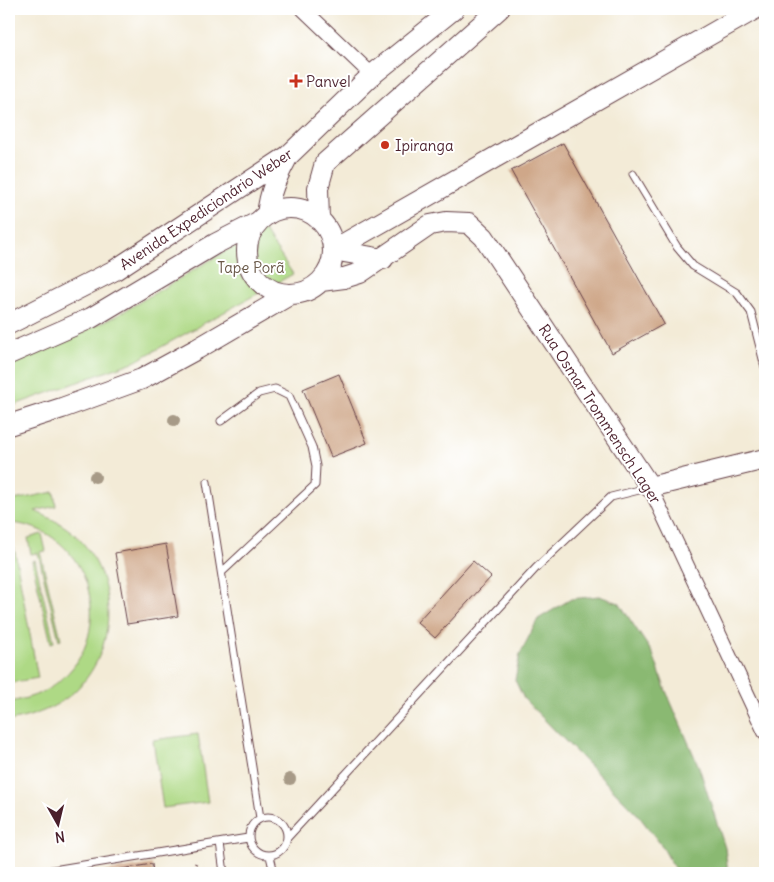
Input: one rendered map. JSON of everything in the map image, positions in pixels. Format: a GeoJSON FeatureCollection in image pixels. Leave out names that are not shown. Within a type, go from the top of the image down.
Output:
{"type":"FeatureCollection","features":[{"type":"Feature","properties":{"kind":"main road","name":"Avenida Expedicionário Weber"},"geometry":{"type":"LineString","coordinates":[[9,324],[115,270],[288,156],[372,75],[454,9]]}},
{"type":"Feature","properties":{"kind":"main road"},"geometry":{"type":"LineString","coordinates":[[319,220],[318,188],[325,163],[499,9]]}},
{"type":"Feature","properties":{"kind":"main road"},"geometry":{"type":"LineString","coordinates":[[333,250],[755,9]]}},
{"type":"Feature","properties":{"kind":"main road"},"geometry":{"type":"LineString","coordinates":[[9,354],[92,318],[215,244],[263,218],[278,210],[294,209],[310,214],[319,220],[329,234],[333,250],[332,261],[328,272],[312,288],[291,294],[269,289],[253,274],[249,264],[247,247],[252,231],[263,218],[272,187],[288,156]]}},
{"type":"Feature","properties":{"kind":"main road","name":"Rua Osmar Trommensch Lager"},"geometry":{"type":"LineString","coordinates":[[321,281],[344,278],[360,273],[430,225],[446,222],[469,223],[484,237],[650,487]]}},
{"type":"Feature","properties":{"kind":"main road"},"geometry":{"type":"LineString","coordinates":[[333,250],[383,259]]}},
{"type":"Feature","properties":{"kind":"main road"},"geometry":{"type":"LineString","coordinates":[[9,425],[142,379],[291,294]]}},
{"type":"Feature","properties":{"kind":"main road"},"geometry":{"type":"LineString","coordinates":[[650,487],[765,459]]}},
{"type":"Feature","properties":{"kind":"street"},"geometry":{"type":"LineString","coordinates":[[303,9],[372,75]]}},
{"type":"Feature","properties":{"kind":"street","name":"Rua Osmar Trommensch Lager"},"geometry":{"type":"LineString","coordinates":[[650,487],[765,732]]}},
{"type":"Feature","properties":{"kind":"lane"},"geometry":{"type":"LineString","coordinates":[[633,174],[677,247],[693,266],[737,293],[751,312],[765,367]]}},
{"type":"Feature","properties":{"kind":"lane"},"geometry":{"type":"LineString","coordinates":[[221,421],[259,392],[275,389],[289,396],[312,447],[316,466],[315,485],[222,572]]}},
{"type":"Feature","properties":{"kind":"lane"},"geometry":{"type":"LineString","coordinates":[[207,482],[260,818]]}},
{"type":"Feature","properties":{"kind":"lane"},"geometry":{"type":"LineString","coordinates":[[287,838],[287,832],[280,820],[267,817],[260,818],[251,826],[248,838],[253,850],[264,855],[270,856],[282,850],[287,838],[536,568],[611,497],[650,487]]}},
{"type":"Feature","properties":{"kind":"lane"},"geometry":{"type":"LineString","coordinates":[[35,873],[248,838]]}},
{"type":"Feature","properties":{"kind":"lane"},"geometry":{"type":"LineString","coordinates":[[220,843],[224,873]]}},
{"type":"Feature","properties":{"kind":"lane"},"geometry":{"type":"LineString","coordinates":[[270,856],[274,873]]}},
{"type":"Feature","properties":{"kind":"path"},"geometry":{"type":"LineString","coordinates":[[191,873],[197,861]]}},
{"type":"Feature","properties":{"kind":"green space","name":"Tape Porã"},"geometry":{"type":"Polygon","coordinates":[[[263,229],[293,274],[136,361],[9,407],[9,365],[116,316],[263,229]]]}},
{"type":"Feature","properties":{"kind":"green space"},"geometry":{"type":"Polygon","coordinates":[[[54,492],[56,506],[35,511],[68,529],[87,548],[98,567],[105,588],[108,609],[106,631],[101,652],[91,672],[70,696],[54,706],[28,717],[9,721],[9,702],[35,695],[47,690],[58,682],[77,661],[88,637],[91,611],[87,586],[76,562],[59,543],[37,529],[9,523],[9,501],[54,492]]]}},
{"type":"Feature","properties":{"kind":"green space"},"geometry":{"type":"Polygon","coordinates":[[[42,534],[46,551],[40,552],[61,639],[59,640],[38,553],[31,554],[28,538],[42,534]]]}},
{"type":"Feature","properties":{"kind":"green space"},"geometry":{"type":"Polygon","coordinates":[[[14,547],[38,678],[9,683],[9,548],[14,547]]]}},
{"type":"Feature","properties":{"kind":"green space"},"geometry":{"type":"Polygon","coordinates":[[[35,560],[54,642],[51,643],[32,561],[35,560]]]}},
{"type":"Feature","properties":{"kind":"green space"},"geometry":{"type":"Polygon","coordinates":[[[599,596],[619,603],[653,654],[666,691],[699,767],[725,848],[728,873],[677,873],[662,846],[638,815],[524,699],[515,680],[520,654],[538,619],[571,599],[599,596]]]}},
{"type":"Feature","properties":{"kind":"green space"},"geometry":{"type":"Polygon","coordinates":[[[198,734],[208,802],[163,808],[153,740],[198,734]]]}},
{"type":"Feature","properties":{"kind":"building"},"geometry":{"type":"Polygon","coordinates":[[[563,143],[664,324],[612,353],[511,171],[563,143]]]}},
{"type":"Feature","properties":{"kind":"building"},"geometry":{"type":"Polygon","coordinates":[[[339,374],[367,443],[331,457],[303,389],[339,374]]]}},
{"type":"Feature","properties":{"kind":"building"},"geometry":{"type":"Polygon","coordinates":[[[166,544],[178,616],[127,624],[115,553],[166,544]]]}},
{"type":"Feature","properties":{"kind":"building"},"geometry":{"type":"Polygon","coordinates":[[[473,561],[491,577],[435,638],[417,622],[473,561]]]}},
{"type":"Feature","properties":{"kind":"building"},"geometry":{"type":"Polygon","coordinates":[[[152,864],[153,873],[103,873],[103,872],[152,864]]]}},
{"type":"Feature","properties":{"kind":"place","name":"Panvel"},"geometry":{"type":"Point","coordinates":[296,81]}},
{"type":"Feature","properties":{"kind":"place","name":"Ipiranga"},"geometry":{"type":"Point","coordinates":[385,145]}}]}
